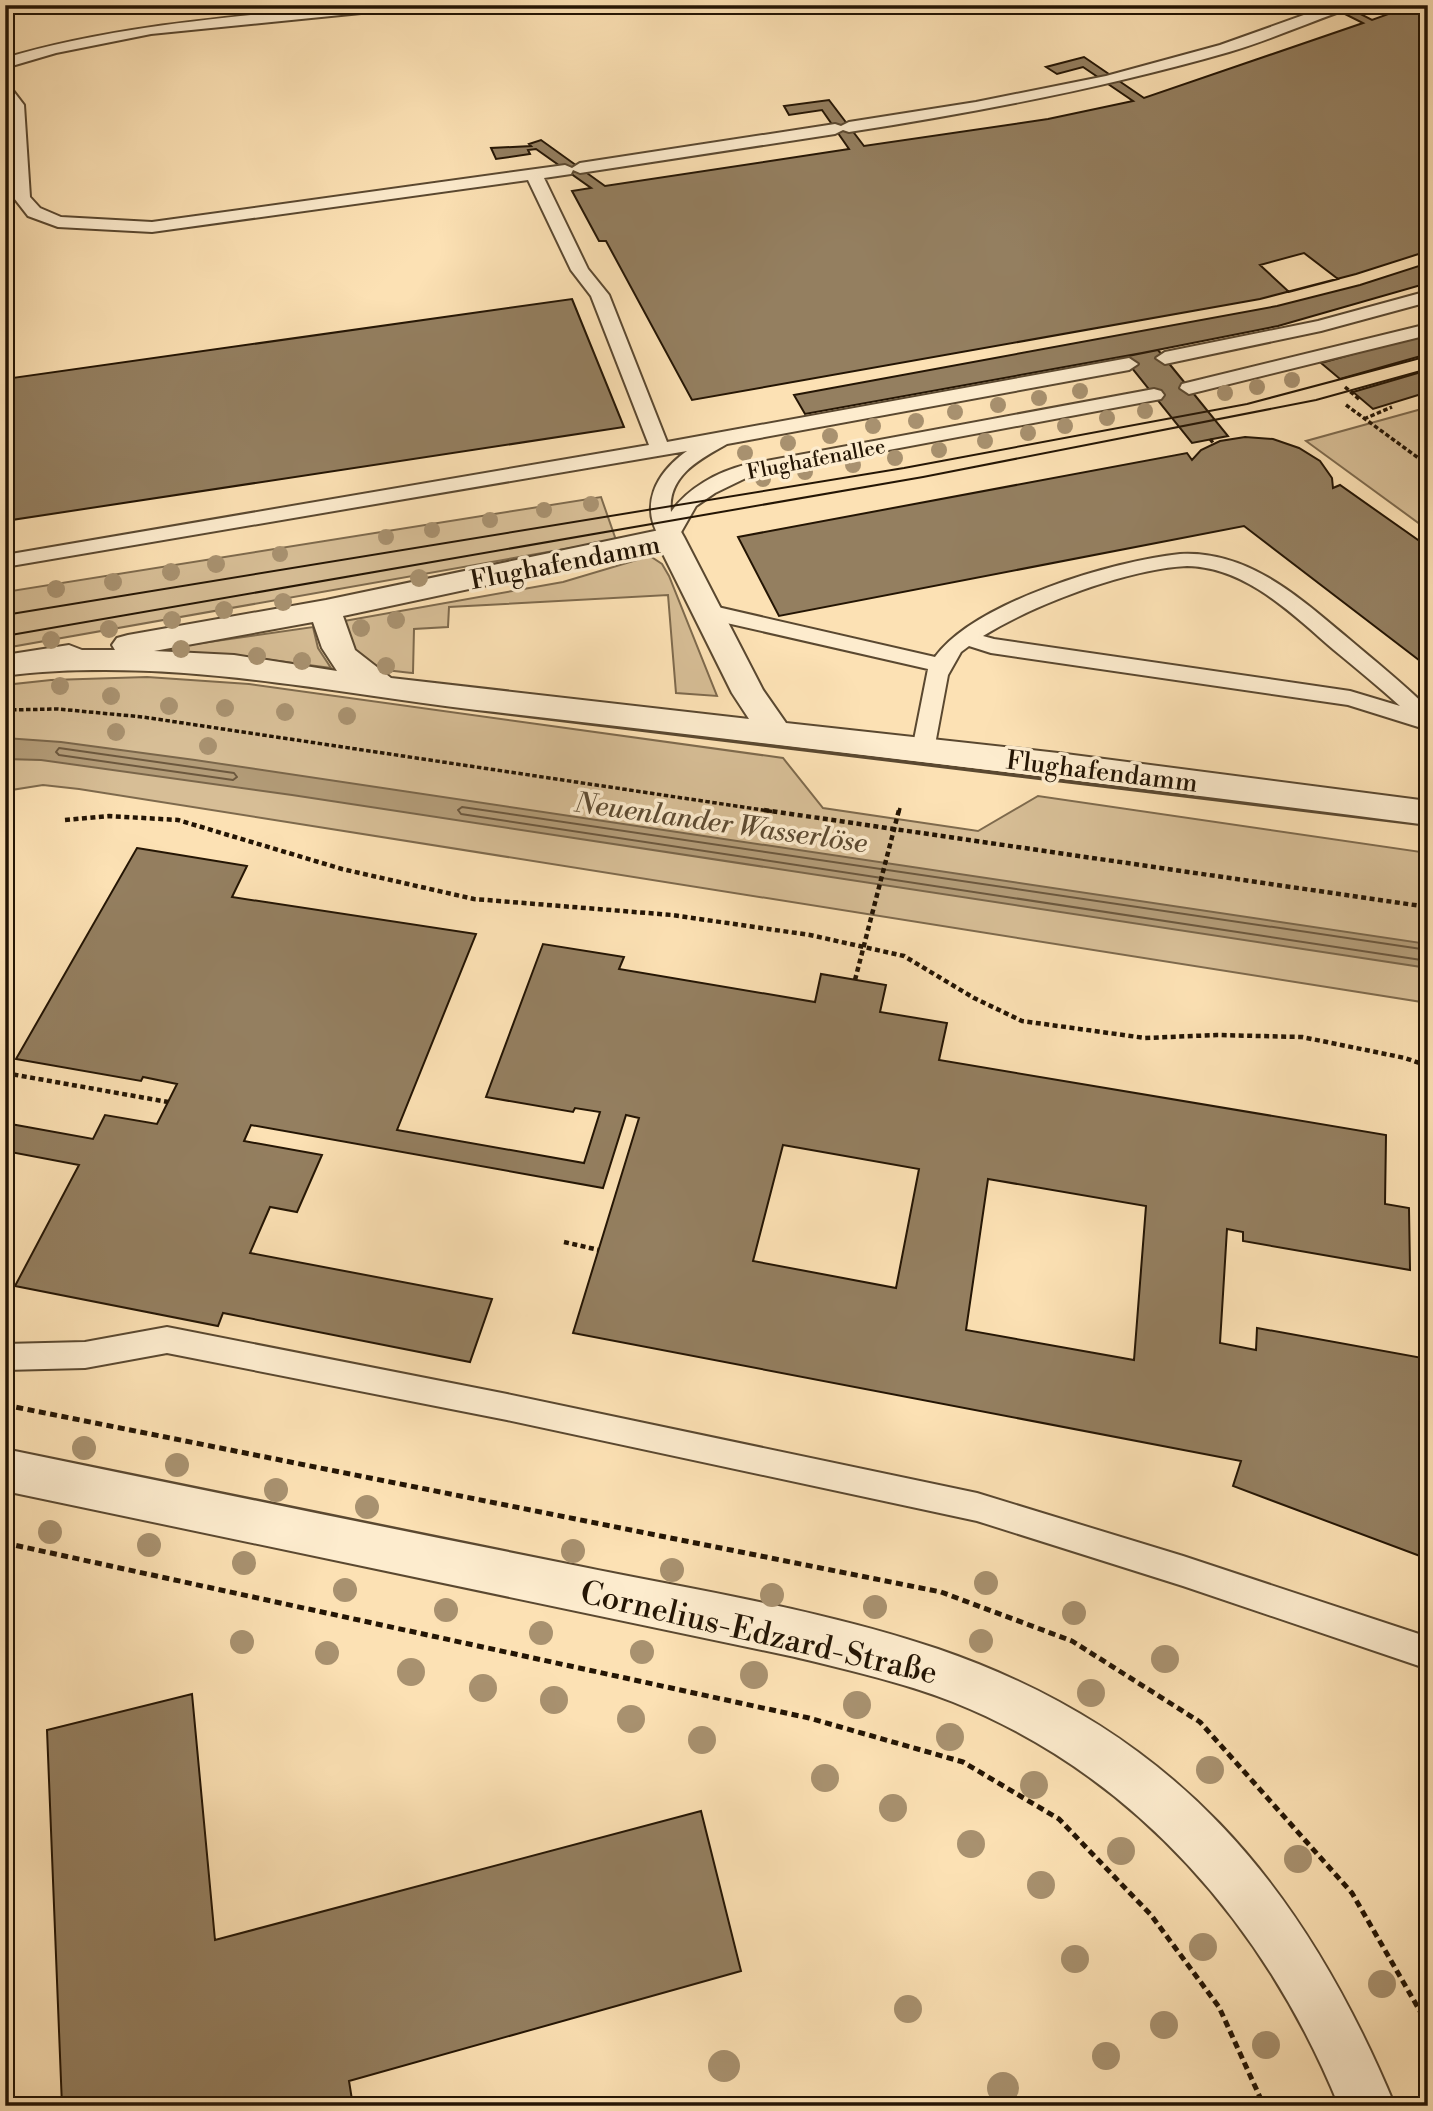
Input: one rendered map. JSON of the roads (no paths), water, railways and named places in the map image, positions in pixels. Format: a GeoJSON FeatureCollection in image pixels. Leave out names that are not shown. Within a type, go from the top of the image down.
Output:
{"type":"FeatureCollection","features":[{"type":"Feature","properties":{"kind":"street","name":"Flughafendamm"},"geometry":{"type":"LineString","coordinates":[[5,666],[326,610],[669,537],[748,693],[776,733]]}},
{"type":"Feature","properties":{"kind":"street","name":"Flughafendamm"},"geometry":{"type":"LineString","coordinates":[[326,610],[334,645],[348,665],[382,688]]}},
{"type":"Feature","properties":{"kind":"street","name":"Flughafendamm"},"geometry":{"type":"LineString","coordinates":[[43,660],[136,660],[233,666],[382,688],[923,750],[1428,813]]}},
{"type":"Feature","properties":{"kind":"street","name":"Cornelius-Edzard-Straße"},"geometry":{"type":"LineString","coordinates":[[5,1470],[795,1634],[922,1666],[982,1689],[1027,1711],[1102,1755],[1178,1819],[1232,1873],[1321,2008],[1367,2106]]}},
{"type":"Feature","properties":{"kind":"lane"},"geometry":{"type":"LineString","coordinates":[[5,64],[45,51],[172,23],[401,5]]}},
{"type":"Feature","properties":{"kind":"lane"},"geometry":{"type":"LineString","coordinates":[[5,91],[16,105],[22,198],[34,212],[58,222],[152,227],[534,175],[947,112],[1061,90],[1225,48],[1341,7]]}},
{"type":"Feature","properties":{"kind":"lane"},"geometry":{"type":"LineString","coordinates":[[534,175],[580,270],[600,295],[660,449]]}},
{"type":"Feature","properties":{"kind":"lane"},"geometry":{"type":"LineString","coordinates":[[1237,377],[1167,358],[1321,326],[1428,296]]}},
{"type":"Feature","properties":{"kind":"lane"},"geometry":{"type":"LineString","coordinates":[[1189,388],[1428,329]]}},
{"type":"Feature","properties":{"kind":"lane","name":"Flughafenallee"},"geometry":{"type":"LineString","coordinates":[[669,537],[661,522],[659,507],[663,486],[679,466],[695,453],[721,439],[1129,364],[1112,390],[1088,408]]}},
{"type":"Feature","properties":{"kind":"lane","name":"Flughafenallee"},"geometry":{"type":"LineString","coordinates":[[669,537],[684,504],[706,488],[745,471],[1154,395]]}},
{"type":"Feature","properties":{"kind":"lane"},"geometry":{"type":"LineString","coordinates":[[5,561],[721,439]]}},
{"type":"Feature","properties":{"kind":"lane"},"geometry":{"type":"LineString","coordinates":[[923,750],[940,665],[965,637],[996,618],[1059,591],[1167,561],[1196,559],[1223,565],[1263,583],[1407,698],[1428,722]]}},
{"type":"Feature","properties":{"kind":"lane"},"geometry":{"type":"LineString","coordinates":[[709,612],[940,665]]}},
{"type":"Feature","properties":{"kind":"lane"},"geometry":{"type":"LineString","coordinates":[[965,637],[991,646],[1350,698],[1428,722]]}},
{"type":"Feature","properties":{"kind":"lane"},"geometry":{"type":"LineString","coordinates":[[5,1357],[85,1356],[167,1340],[507,1407],[977,1507],[1183,1571],[1428,1653]]}},
{"type":"Feature","properties":{"kind":"water"},"geometry":{"type":"Polygon","coordinates":[[[5,738],[61,742],[195,760],[1428,944],[1428,968],[292,795],[41,760],[5,759],[5,738]]]}},
{"type":"Feature","properties":{"kind":"tram line"},"geometry":{"type":"LineString","coordinates":[[5,615],[904,468],[1247,404],[1428,356]]}},
{"type":"Feature","properties":{"kind":"tram line"},"geometry":{"type":"LineString","coordinates":[[5,636],[923,477],[1316,400],[1428,369]]}},
{"type":"Feature","properties":{"kind":"water label","name":"Neuenlander Wasserlöse"},"geometry":{"type":"Point","coordinates":[721,822]}}]}
